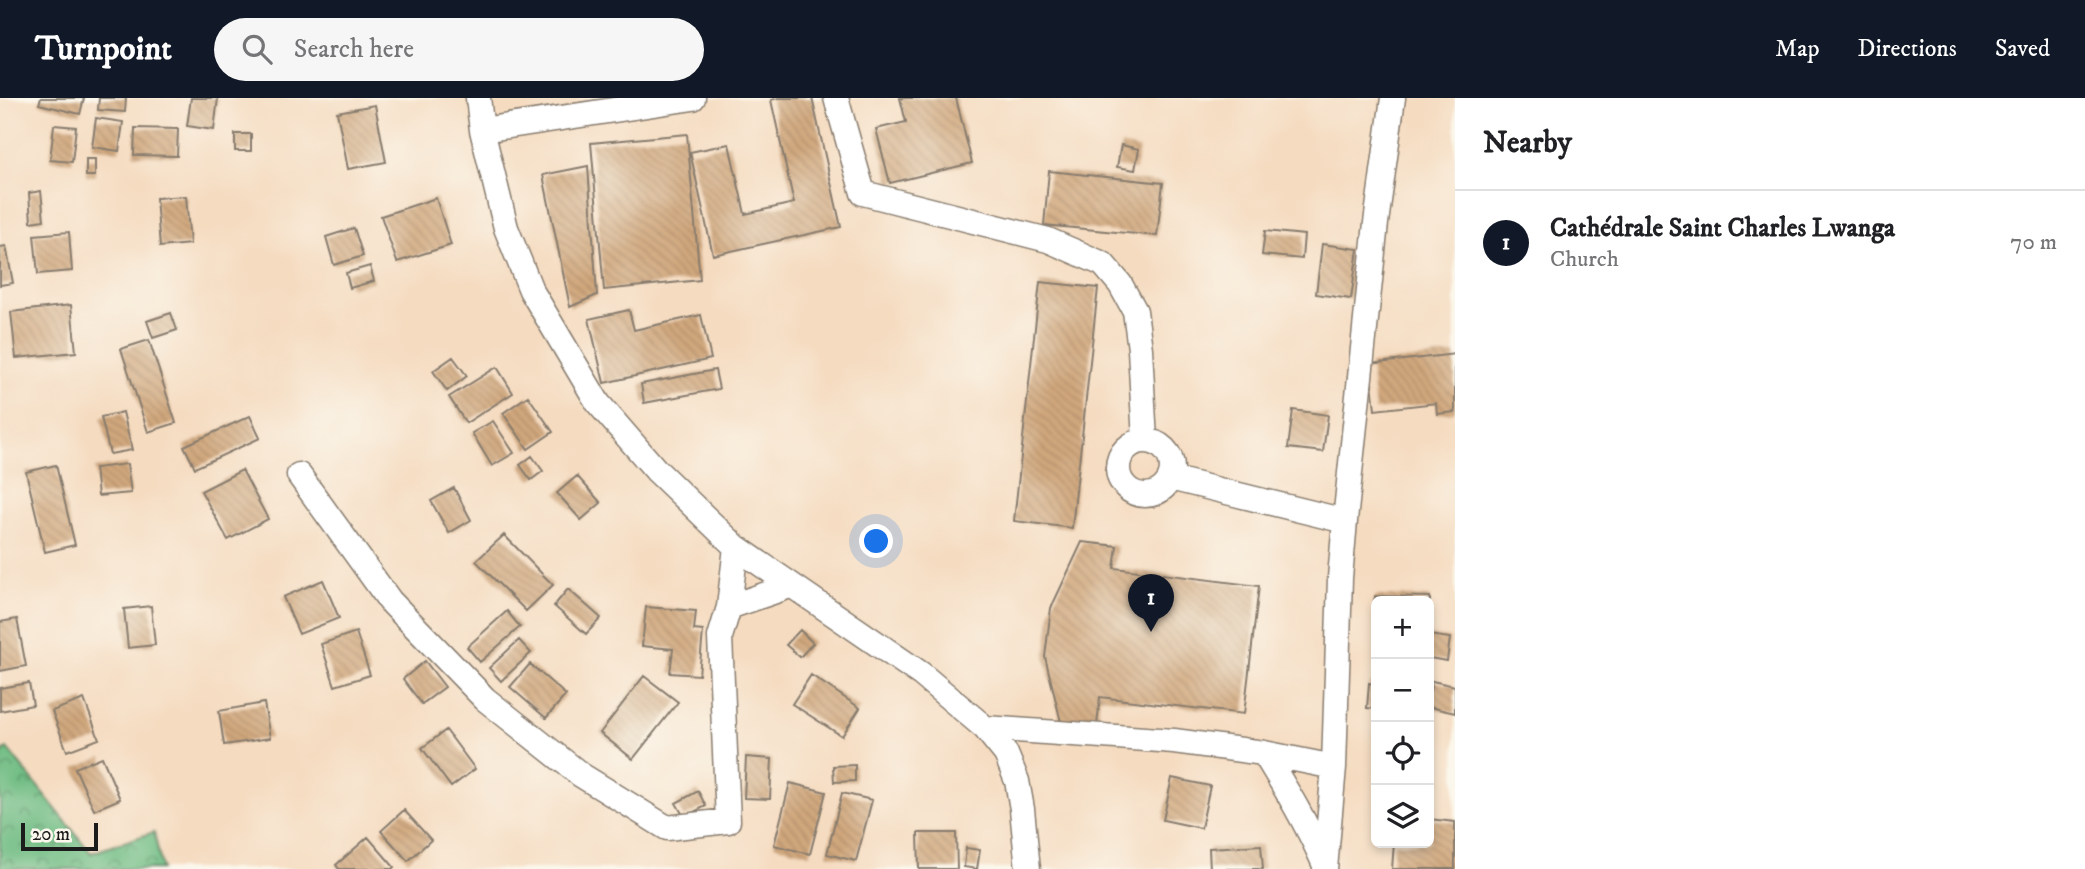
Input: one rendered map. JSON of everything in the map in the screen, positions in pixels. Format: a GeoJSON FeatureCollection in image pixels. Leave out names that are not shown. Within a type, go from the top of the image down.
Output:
{"type":"FeatureCollection","features":[{"type":"Feature","properties":{"kind":"street"},"geometry":{"type":"LineString","coordinates":[[478,98],[482,130],[506,228],[531,290],[598,403],[656,470],[736,547],[921,674],[985,728],[1006,754],[1017,781],[1028,869]]}},
{"type":"Feature","properties":{"kind":"street"},"geometry":{"type":"LineString","coordinates":[[482,130],[693,98]]}},
{"type":"Feature","properties":{"kind":"street"},"geometry":{"type":"LineString","coordinates":[[836,98],[863,193],[1048,240],[1103,264],[1120,284],[1135,311],[1140,349],[1144,441]]}},
{"type":"Feature","properties":{"kind":"street"},"geometry":{"type":"LineString","coordinates":[[1325,868],[1335,767],[1340,578],[1376,223],[1392,98]]}},
{"type":"Feature","properties":{"kind":"street"},"geometry":{"type":"LineString","coordinates":[[1134,443],[1155,443],[1170,457],[1170,478],[1156,493],[1135,493],[1120,479],[1120,458],[1125,449],[1134,443]]}},
{"type":"Feature","properties":{"kind":"street"},"geometry":{"type":"LineString","coordinates":[[299,475],[390,601],[485,699],[581,775],[667,828],[728,821],[720,637],[729,607],[736,547]]}},
{"type":"Feature","properties":{"kind":"street"},"geometry":{"type":"LineString","coordinates":[[1170,478],[1345,522]]}},
{"type":"Feature","properties":{"kind":"street"},"geometry":{"type":"LineString","coordinates":[[729,607],[790,586]]}},
{"type":"Feature","properties":{"kind":"street"},"geometry":{"type":"LineString","coordinates":[[985,728],[1174,741],[1264,753],[1335,767]]}},
{"type":"Feature","properties":{"kind":"street"},"geometry":{"type":"LineString","coordinates":[[1264,753],[1310,831],[1325,868]]}},
{"type":"Feature","properties":{"kind":"green space"},"geometry":{"type":"Polygon","coordinates":[[[7,748],[91,853],[154,832],[162,869],[0,869],[0,756],[7,748]]]}},
{"type":"Feature","properties":{"kind":"building"},"geometry":{"type":"Polygon","coordinates":[[[41,98],[84,98],[80,114],[39,104],[41,98]]]}},
{"type":"Feature","properties":{"kind":"building"},"geometry":{"type":"Polygon","coordinates":[[[99,98],[126,98],[125,112],[98,110],[99,98]]]}},
{"type":"Feature","properties":{"kind":"building"},"geometry":{"type":"Polygon","coordinates":[[[191,98],[218,98],[214,130],[187,126],[191,98]]]}},
{"type":"Feature","properties":{"kind":"building"},"geometry":{"type":"Polygon","coordinates":[[[812,98],[841,227],[713,255],[690,152],[729,144],[745,214],[794,203],[771,100],[812,98]]]}},
{"type":"Feature","properties":{"kind":"building"},"geometry":{"type":"Polygon","coordinates":[[[900,98],[956,98],[972,163],[890,183],[876,129],[906,122],[900,98]]]}},
{"type":"Feature","properties":{"kind":"building"},"geometry":{"type":"Polygon","coordinates":[[[375,105],[386,162],[348,169],[337,112],[375,105]]]}},
{"type":"Feature","properties":{"kind":"building"},"geometry":{"type":"Polygon","coordinates":[[[96,118],[123,122],[119,151],[92,147],[96,118]]]}},
{"type":"Feature","properties":{"kind":"building"},"geometry":{"type":"Polygon","coordinates":[[[54,125],[76,127],[72,162],[50,160],[54,125]]]}},
{"type":"Feature","properties":{"kind":"building"},"geometry":{"type":"Polygon","coordinates":[[[135,128],[178,129],[177,156],[134,155],[135,128]]]}},
{"type":"Feature","properties":{"kind":"building"},"geometry":{"type":"Polygon","coordinates":[[[235,134],[251,134],[251,151],[235,151],[235,134]]]}},
{"type":"Feature","properties":{"kind":"building"},"geometry":{"type":"Polygon","coordinates":[[[687,134],[700,280],[604,290],[591,143],[687,134]]]}},
{"type":"Feature","properties":{"kind":"building"},"geometry":{"type":"Polygon","coordinates":[[[1121,145],[1139,149],[1135,170],[1117,167],[1121,145]]]}},
{"type":"Feature","properties":{"kind":"building"},"geometry":{"type":"Polygon","coordinates":[[[86,159],[95,159],[95,176],[86,176],[86,159]]]}},
{"type":"Feature","properties":{"kind":"building"},"geometry":{"type":"Polygon","coordinates":[[[588,166],[597,295],[570,307],[543,175],[588,166]]]}},
{"type":"Feature","properties":{"kind":"building"},"geometry":{"type":"Polygon","coordinates":[[[1049,171],[1163,183],[1157,236],[1044,225],[1049,171]]]}},
{"type":"Feature","properties":{"kind":"building"},"geometry":{"type":"Polygon","coordinates":[[[41,191],[44,220],[31,222],[29,193],[41,191]]]}},
{"type":"Feature","properties":{"kind":"building"},"geometry":{"type":"Polygon","coordinates":[[[186,196],[190,244],[160,247],[156,198],[186,196]]]}},
{"type":"Feature","properties":{"kind":"building"},"geometry":{"type":"Polygon","coordinates":[[[436,198],[451,245],[397,262],[381,216],[436,198]]]}},
{"type":"Feature","properties":{"kind":"building"},"geometry":{"type":"Polygon","coordinates":[[[354,228],[363,256],[334,265],[326,237],[354,228]]]}},
{"type":"Feature","properties":{"kind":"building"},"geometry":{"type":"Polygon","coordinates":[[[1265,231],[1304,235],[1302,259],[1262,255],[1265,231]]]}},
{"type":"Feature","properties":{"kind":"building"},"geometry":{"type":"Polygon","coordinates":[[[69,232],[72,271],[38,274],[34,235],[69,232]]]}},
{"type":"Feature","properties":{"kind":"building"},"geometry":{"type":"Polygon","coordinates":[[[1322,244],[1358,249],[1351,299],[1316,294],[1322,244]]]}},
{"type":"Feature","properties":{"kind":"building"},"geometry":{"type":"Polygon","coordinates":[[[6,246],[13,283],[0,285],[0,247],[6,246]]]}},
{"type":"Feature","properties":{"kind":"building"},"geometry":{"type":"Polygon","coordinates":[[[370,266],[374,281],[350,288],[346,273],[370,266]]]}},
{"type":"Feature","properties":{"kind":"building"},"geometry":{"type":"Polygon","coordinates":[[[1040,282],[1098,288],[1072,528],[1014,521],[1040,282]]]}},
{"type":"Feature","properties":{"kind":"building"},"geometry":{"type":"Polygon","coordinates":[[[71,305],[76,352],[16,358],[11,312],[71,305]]]}},
{"type":"Feature","properties":{"kind":"building"},"geometry":{"type":"Polygon","coordinates":[[[629,310],[634,330],[701,315],[711,359],[604,383],[589,319],[629,310]]]}},
{"type":"Feature","properties":{"kind":"building"},"geometry":{"type":"Polygon","coordinates":[[[171,313],[177,330],[153,338],[147,321],[171,313]]]}},
{"type":"Feature","properties":{"kind":"building"},"geometry":{"type":"Polygon","coordinates":[[[149,340],[176,423],[148,432],[121,349],[149,340]]]}},
{"type":"Feature","properties":{"kind":"building"},"geometry":{"type":"Polygon","coordinates":[[[1455,354],[1455,412],[1437,414],[1436,403],[1375,410],[1370,364],[1455,354]]]}},
{"type":"Feature","properties":{"kind":"building"},"geometry":{"type":"Polygon","coordinates":[[[453,357],[467,376],[447,391],[433,371],[453,357]]]}},
{"type":"Feature","properties":{"kind":"building"},"geometry":{"type":"Polygon","coordinates":[[[497,367],[513,393],[466,423],[449,397],[497,367]]]}},
{"type":"Feature","properties":{"kind":"building"},"geometry":{"type":"Polygon","coordinates":[[[715,370],[719,389],[644,403],[641,384],[715,370]]]}},
{"type":"Feature","properties":{"kind":"building"},"geometry":{"type":"Polygon","coordinates":[[[528,396],[553,432],[528,449],[503,413],[528,396]]]}},
{"type":"Feature","properties":{"kind":"building"},"geometry":{"type":"Polygon","coordinates":[[[1293,410],[1328,415],[1323,452],[1288,448],[1293,410]]]}},
{"type":"Feature","properties":{"kind":"building"},"geometry":{"type":"Polygon","coordinates":[[[123,412],[132,450],[110,454],[101,417],[123,412]]]}},
{"type":"Feature","properties":{"kind":"building"},"geometry":{"type":"Polygon","coordinates":[[[250,416],[260,438],[195,468],[184,446],[250,416]]]}},
{"type":"Feature","properties":{"kind":"building"},"geometry":{"type":"Polygon","coordinates":[[[493,421],[514,453],[492,466],[472,433],[493,421]]]}},
{"type":"Feature","properties":{"kind":"building"},"geometry":{"type":"Polygon","coordinates":[[[532,456],[543,471],[531,480],[520,465],[532,456]]]}},
{"type":"Feature","properties":{"kind":"building"},"geometry":{"type":"Polygon","coordinates":[[[127,464],[131,493],[98,496],[95,468],[127,464]]]}},
{"type":"Feature","properties":{"kind":"building"},"geometry":{"type":"Polygon","coordinates":[[[56,465],[75,545],[45,552],[26,472],[56,465]]]}},
{"type":"Feature","properties":{"kind":"building"},"geometry":{"type":"Polygon","coordinates":[[[242,470],[268,519],[228,540],[201,491],[242,470]]]}},
{"type":"Feature","properties":{"kind":"building"},"geometry":{"type":"Polygon","coordinates":[[[577,476],[601,503],[581,520],[557,493],[577,476]]]}},
{"type":"Feature","properties":{"kind":"building"},"geometry":{"type":"Polygon","coordinates":[[[454,488],[471,520],[449,533],[431,501],[454,488]]]}},
{"type":"Feature","properties":{"kind":"building"},"geometry":{"type":"Polygon","coordinates":[[[504,535],[553,585],[526,611],[476,561],[504,535]]]}},
{"type":"Feature","properties":{"kind":"building"},"geometry":{"type":"Polygon","coordinates":[[[1082,542],[1117,546],[1114,568],[1259,586],[1244,714],[1100,697],[1097,726],[1061,722],[1045,657],[1051,608],[1082,542]]]}},
{"type":"Feature","properties":{"kind":"building"},"geometry":{"type":"Polygon","coordinates":[[[323,580],[339,618],[299,634],[283,597],[323,580]]]}},
{"type":"Feature","properties":{"kind":"building"},"geometry":{"type":"Polygon","coordinates":[[[568,589],[601,618],[586,634],[554,606],[568,589]]]}},
{"type":"Feature","properties":{"kind":"building"},"geometry":{"type":"Polygon","coordinates":[[[151,606],[155,645],[128,648],[124,609],[151,606]]]}},
{"type":"Feature","properties":{"kind":"building"},"geometry":{"type":"Polygon","coordinates":[[[646,607],[696,611],[694,630],[703,631],[699,675],[670,673],[673,649],[642,646],[646,607]]]}},
{"type":"Feature","properties":{"kind":"building"},"geometry":{"type":"Polygon","coordinates":[[[507,611],[520,627],[480,662],[467,647],[507,611]]]}},
{"type":"Feature","properties":{"kind":"building"},"geometry":{"type":"Polygon","coordinates":[[[17,619],[26,666],[0,671],[0,622],[17,619]]]}},
{"type":"Feature","properties":{"kind":"building"},"geometry":{"type":"Polygon","coordinates":[[[800,630],[813,643],[800,657],[786,645],[800,630]]]}},
{"type":"Feature","properties":{"kind":"building"},"geometry":{"type":"Polygon","coordinates":[[[356,632],[370,675],[335,686],[321,644],[356,632]]]}},
{"type":"Feature","properties":{"kind":"building"},"geometry":{"type":"Polygon","coordinates":[[[1434,636],[1450,638],[1447,661],[1434,659],[1434,636]]]}},
{"type":"Feature","properties":{"kind":"building"},"geometry":{"type":"Polygon","coordinates":[[[519,640],[531,653],[501,681],[489,668],[519,640]]]}},
{"type":"Feature","properties":{"kind":"building"},"geometry":{"type":"Polygon","coordinates":[[[425,661],[445,687],[422,704],[403,679],[425,661]]]}},
{"type":"Feature","properties":{"kind":"building"},"geometry":{"type":"Polygon","coordinates":[[[530,664],[566,695],[546,718],[510,687],[530,664]]]}},
{"type":"Feature","properties":{"kind":"building"},"geometry":{"type":"Polygon","coordinates":[[[811,675],[860,708],[842,736],[792,704],[811,675]]]}},
{"type":"Feature","properties":{"kind":"building"},"geometry":{"type":"Polygon","coordinates":[[[644,676],[678,702],[633,759],[600,733],[644,676]]]}},
{"type":"Feature","properties":{"kind":"building"},"geometry":{"type":"Polygon","coordinates":[[[1434,681],[1455,686],[1455,713],[1434,708],[1434,681]]]}},
{"type":"Feature","properties":{"kind":"building"},"geometry":{"type":"Polygon","coordinates":[[[29,683],[33,705],[0,711],[0,688],[29,683]]]}},
{"type":"Feature","properties":{"kind":"building"},"geometry":{"type":"Polygon","coordinates":[[[1369,683],[1371,708],[1367,708],[1369,683]]]}},
{"type":"Feature","properties":{"kind":"building"},"geometry":{"type":"Polygon","coordinates":[[[84,699],[99,739],[67,751],[52,711],[84,699]]]}},
{"type":"Feature","properties":{"kind":"building"},"geometry":{"type":"Polygon","coordinates":[[[264,703],[270,738],[224,745],[219,711],[264,703]]]}},
{"type":"Feature","properties":{"kind":"building"},"geometry":{"type":"Polygon","coordinates":[[[446,730],[475,769],[451,787],[422,748],[446,730]]]}},
{"type":"Feature","properties":{"kind":"building"},"geometry":{"type":"Polygon","coordinates":[[[102,757],[120,799],[94,810],[75,768],[102,757]]]}},
{"type":"Feature","properties":{"kind":"building"},"geometry":{"type":"Polygon","coordinates":[[[746,757],[772,759],[770,799],[744,798],[746,757]]]}},
{"type":"Feature","properties":{"kind":"building"},"geometry":{"type":"Polygon","coordinates":[[[855,765],[855,781],[834,782],[833,766],[855,765]]]}},
{"type":"Feature","properties":{"kind":"building"},"geometry":{"type":"Polygon","coordinates":[[[1172,778],[1210,786],[1201,828],[1163,820],[1172,778]]]}},
{"type":"Feature","properties":{"kind":"building"},"geometry":{"type":"Polygon","coordinates":[[[790,783],[826,792],[810,854],[774,845],[790,783]]]}},
{"type":"Feature","properties":{"kind":"building"},"geometry":{"type":"Polygon","coordinates":[[[698,791],[706,806],[684,817],[676,803],[698,791]]]}},
{"type":"Feature","properties":{"kind":"building"},"geometry":{"type":"Polygon","coordinates":[[[842,793],[872,800],[856,861],[827,854],[842,793]]]}},
{"type":"Feature","properties":{"kind":"building"},"geometry":{"type":"Polygon","coordinates":[[[404,810],[431,840],[408,861],[381,831],[404,810]]]}},
{"type":"Feature","properties":{"kind":"building"},"geometry":{"type":"Polygon","coordinates":[[[1434,820],[1455,822],[1455,869],[1392,869],[1394,848],[1434,848],[1434,820]]]}},
{"type":"Feature","properties":{"kind":"building"},"geometry":{"type":"Polygon","coordinates":[[[918,833],[956,833],[957,869],[919,869],[918,833]]]}},
{"type":"Feature","properties":{"kind":"building"},"geometry":{"type":"Polygon","coordinates":[[[368,837],[394,867],[339,869],[336,865],[368,837]]]}},
{"type":"Feature","properties":{"kind":"building"},"geometry":{"type":"Polygon","coordinates":[[[1261,845],[1263,869],[1210,869],[1209,848],[1261,845]]]}},
{"type":"Feature","properties":{"kind":"building"},"geometry":{"type":"Polygon","coordinates":[[[966,848],[980,850],[977,869],[964,867],[966,848]]]}},
{"type":"Feature","properties":{"kind":"place","name":"Cathédrale Saint Charles Lwanga"},"geometry":{"type":"Point","coordinates":[1151,632]}}]}
